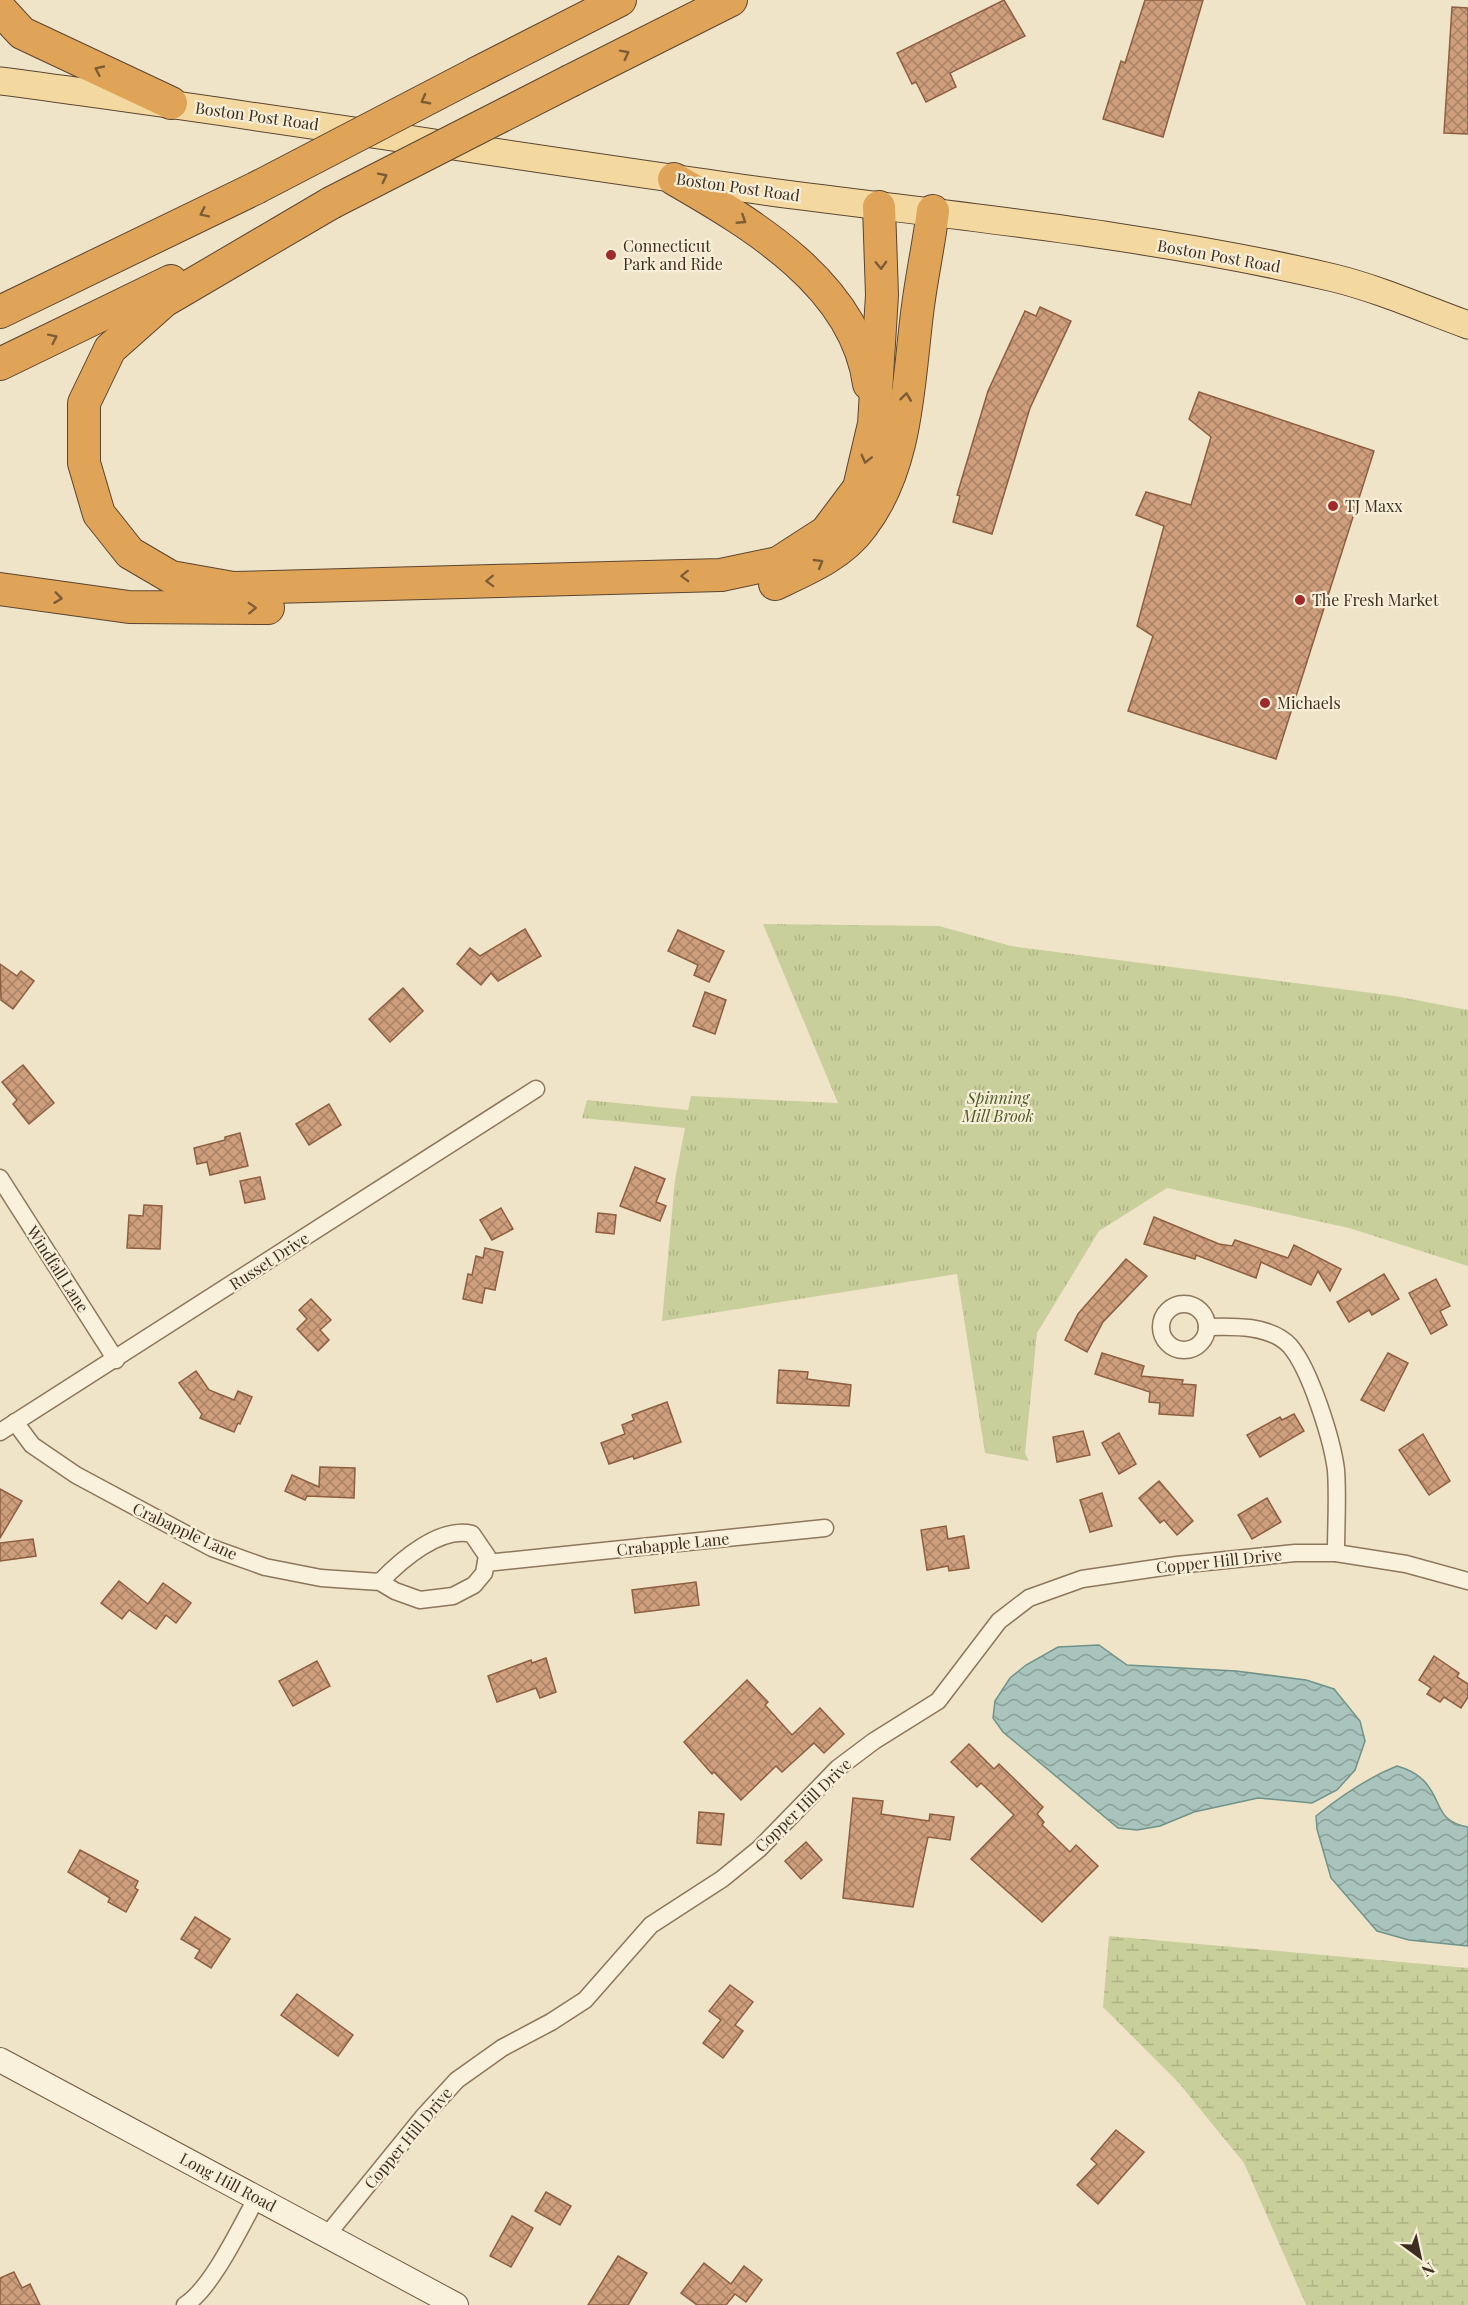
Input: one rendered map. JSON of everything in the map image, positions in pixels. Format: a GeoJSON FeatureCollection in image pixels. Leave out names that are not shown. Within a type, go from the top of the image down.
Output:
{"type":"FeatureCollection","features":[{"type":"Feature","properties":{"kind":"highway"},"geometry":{"type":"LineString","coordinates":[[477,73],[579,0]]}},
{"type":"Feature","properties":{"kind":"highway"},"geometry":{"type":"LineString","coordinates":[[0,312],[256,188],[620,0]]}},
{"type":"Feature","properties":{"kind":"highway"},"geometry":{"type":"LineString","coordinates":[[0,364],[331,203],[731,0]]}},
{"type":"Feature","properties":{"kind":"highway"},"geometry":{"type":"LineString","coordinates":[[0,9],[22,33],[171,103]]}},
{"type":"Feature","properties":{"kind":"highway"},"geometry":{"type":"LineString","coordinates":[[674,179],[777,242],[819,284],[851,329],[860,350],[867,370],[874,424]]}},
{"type":"Feature","properties":{"kind":"highway"},"geometry":{"type":"LineString","coordinates":[[331,203],[164,301],[110,349],[84,404],[84,463],[99,514],[130,553],[171,577],[233,588],[721,575],[778,563],[826,532],[859,488],[874,424],[882,295],[879,207]]}},
{"type":"Feature","properties":{"kind":"highway"},"geometry":{"type":"LineString","coordinates":[[0,589],[129,607],[216,609],[709,595],[773,584],[823,562],[862,527],[887,483],[902,435],[920,289],[933,211]]}},
{"type":"Feature","properties":{"kind":"main road","name":"Boston Post Road"},"geometry":{"type":"LineString","coordinates":[[0,81],[171,103],[674,179],[879,207],[933,211],[1200,250],[1338,279],[1468,325]]}},
{"type":"Feature","properties":{"kind":"street","name":"Russet Drive"},"geometry":{"type":"LineString","coordinates":[[0,1432],[536,1089]]}},
{"type":"Feature","properties":{"kind":"street","name":"Windfall Lane"},"geometry":{"type":"LineString","coordinates":[[0,1178],[116,1359]]}},
{"type":"Feature","properties":{"kind":"street"},"geometry":{"type":"LineString","coordinates":[[1207,1327],[1236,1325],[1264,1331],[1289,1345],[1314,1390],[1336,1469],[1336,1553]]}},
{"type":"Feature","properties":{"kind":"street","name":"Crabapple Lane"},"geometry":{"type":"LineString","coordinates":[[15,1422],[32,1446],[76,1475],[212,1548],[265,1567],[321,1578],[380,1582],[395,1591],[420,1600],[453,1596],[474,1585],[484,1573],[486,1563],[825,1528]]}},
{"type":"Feature","properties":{"kind":"street"},"geometry":{"type":"LineString","coordinates":[[380,1582],[393,1568],[438,1538],[463,1532],[472,1534],[481,1544],[487,1556],[486,1563]]}},
{"type":"Feature","properties":{"kind":"street","name":"Copper Hill Drive"},"geometry":{"type":"LineString","coordinates":[[327,2235],[423,2117],[457,2080],[502,2048],[551,2022],[585,2000],[651,1925],[722,1878],[759,1849],[838,1767],[874,1741],[938,1701],[999,1620],[1029,1598],[1082,1579],[1295,1553],[1336,1553],[1406,1564],[1468,1581]]}},
{"type":"Feature","properties":{"kind":"street","name":"Long Hill Road"},"geometry":{"type":"LineString","coordinates":[[0,2060],[456,2305]]}},
{"type":"Feature","properties":{"kind":"street"},"geometry":{"type":"LineString","coordinates":[[185,2305],[192,2301],[223,2258],[257,2197]]}},
{"type":"Feature","properties":{"kind":"green space","name":"Spinning Mill Brook"},"geometry":{"type":"Polygon","coordinates":[[[763,924],[939,926],[1011,946],[1395,996],[1468,1010],[1468,1266],[1349,1228],[1167,1188],[1099,1231],[1037,1333],[1025,1453],[1029,1461],[985,1453],[957,1274],[662,1321],[675,1180],[685,1128],[582,1118],[587,1100],[688,1110],[691,1096],[838,1103],[763,924]]]}},
{"type":"Feature","properties":{"kind":"green space"},"geometry":{"type":"Polygon","coordinates":[[[1109,1936],[1468,1968],[1468,2305],[1306,2305],[1244,2163],[1178,2082],[1103,2007],[1109,1936]]]}},
{"type":"Feature","properties":{"kind":"water"},"geometry":{"type":"Polygon","coordinates":[[[1099,1645],[1127,1665],[1236,1671],[1306,1680],[1334,1689],[1360,1721],[1365,1741],[1355,1770],[1337,1790],[1312,1803],[1258,1798],[1194,1812],[1160,1826],[1137,1830],[1118,1828],[1003,1732],[993,1718],[995,1701],[1010,1678],[1026,1665],[1058,1647],[1099,1645]]]}},
{"type":"Feature","properties":{"kind":"water"},"geometry":{"type":"Polygon","coordinates":[[[1397,1766],[1405,1768],[1422,1779],[1431,1789],[1445,1815],[1457,1824],[1468,1827],[1468,1946],[1409,1940],[1377,1931],[1331,1878],[1317,1829],[1316,1816],[1355,1788],[1397,1766]]]}},
{"type":"Feature","properties":{"kind":"building"},"geometry":{"type":"Polygon","coordinates":[[[1004,0],[1025,36],[950,73],[956,87],[926,102],[916,82],[912,84],[897,53],[1004,0]]]}},
{"type":"Feature","properties":{"kind":"building"},"geometry":{"type":"Polygon","coordinates":[[[1145,0],[1203,0],[1163,137],[1103,119],[1121,61],[1125,63],[1145,0]]]}},
{"type":"Feature","properties":{"kind":"building"},"geometry":{"type":"Polygon","coordinates":[[[1452,7],[1468,8],[1468,134],[1444,133],[1452,7]]]}},
{"type":"Feature","properties":{"kind":"building"},"geometry":{"type":"Polygon","coordinates":[[[1040,307],[1071,321],[1030,408],[992,534],[953,522],[960,496],[957,495],[988,391],[1025,311],[1036,316],[1040,307]]]}},
{"type":"Feature","properties":{"kind":"building"},"geometry":{"type":"Polygon","coordinates":[[[1199,392],[1374,451],[1276,759],[1128,711],[1153,636],[1137,626],[1164,526],[1136,515],[1146,492],[1191,505],[1211,437],[1189,419],[1199,392]]]}},
{"type":"Feature","properties":{"kind":"building"},"geometry":{"type":"Polygon","coordinates":[[[525,929],[541,956],[498,981],[491,973],[481,985],[457,964],[470,948],[480,956],[525,929]]]}},
{"type":"Feature","properties":{"kind":"building"},"geometry":{"type":"Polygon","coordinates":[[[678,930],[724,951],[709,982],[694,975],[698,965],[668,951],[678,930]]]}},
{"type":"Feature","properties":{"kind":"building"},"geometry":{"type":"Polygon","coordinates":[[[0,964],[17,976],[21,971],[34,981],[13,1009],[1,1000],[0,964]]]}},
{"type":"Feature","properties":{"kind":"building"},"geometry":{"type":"Polygon","coordinates":[[[403,988],[423,1011],[390,1042],[369,1019],[403,988]]]}},
{"type":"Feature","properties":{"kind":"building"},"geometry":{"type":"Polygon","coordinates":[[[705,992],[726,1000],[715,1034],[693,1026],[705,992]]]}},
{"type":"Feature","properties":{"kind":"building"},"geometry":{"type":"Polygon","coordinates":[[[23,1065],[54,1103],[29,1124],[13,1104],[17,1100],[2,1082],[23,1065]]]}},
{"type":"Feature","properties":{"kind":"building"},"geometry":{"type":"Polygon","coordinates":[[[329,1104],[341,1125],[309,1145],[296,1124],[329,1104]]]}},
{"type":"Feature","properties":{"kind":"building"},"geometry":{"type":"Polygon","coordinates":[[[240,1133],[248,1166],[210,1175],[207,1162],[197,1164],[194,1148],[225,1140],[225,1137],[240,1133]]]}},
{"type":"Feature","properties":{"kind":"building"},"geometry":{"type":"Polygon","coordinates":[[[635,1167],[665,1179],[656,1202],[666,1206],[660,1221],[620,1206],[635,1167]]]}},
{"type":"Feature","properties":{"kind":"building"},"geometry":{"type":"Polygon","coordinates":[[[260,1177],[265,1199],[245,1203],[240,1181],[260,1177]]]}},
{"type":"Feature","properties":{"kind":"building"},"geometry":{"type":"Polygon","coordinates":[[[144,1205],[162,1206],[160,1249],[127,1248],[129,1215],[143,1216],[144,1205]]]}},
{"type":"Feature","properties":{"kind":"building"},"geometry":{"type":"Polygon","coordinates":[[[501,1208],[513,1229],[492,1240],[480,1220],[501,1208]]]}},
{"type":"Feature","properties":{"kind":"building"},"geometry":{"type":"Polygon","coordinates":[[[598,1213],[616,1215],[614,1234],[596,1232],[598,1213]]]}},
{"type":"Feature","properties":{"kind":"building"},"geometry":{"type":"Polygon","coordinates":[[[1154,1217],[1219,1244],[1232,1246],[1235,1240],[1288,1258],[1294,1245],[1341,1269],[1330,1291],[1318,1271],[1311,1285],[1261,1262],[1256,1278],[1196,1255],[1195,1259],[1144,1244],[1154,1217]]]}},
{"type":"Feature","properties":{"kind":"building"},"geometry":{"type":"Polygon","coordinates":[[[485,1248],[503,1252],[495,1290],[485,1288],[482,1303],[463,1299],[468,1274],[472,1275],[476,1256],[483,1258],[485,1248]]]}},
{"type":"Feature","properties":{"kind":"building"},"geometry":{"type":"Polygon","coordinates":[[[1126,1259],[1147,1276],[1103,1322],[1087,1352],[1065,1340],[1078,1314],[1126,1259]]]}},
{"type":"Feature","properties":{"kind":"building"},"geometry":{"type":"Polygon","coordinates":[[[1384,1274],[1399,1299],[1372,1315],[1369,1310],[1349,1322],[1337,1302],[1384,1274]]]}},
{"type":"Feature","properties":{"kind":"building"},"geometry":{"type":"Polygon","coordinates":[[[1436,1279],[1450,1306],[1440,1311],[1447,1325],[1431,1334],[1409,1293],[1436,1279]]]}},
{"type":"Feature","properties":{"kind":"building"},"geometry":{"type":"Polygon","coordinates":[[[311,1299],[331,1320],[320,1330],[329,1340],[318,1351],[297,1329],[307,1319],[299,1310],[311,1299]]]}},
{"type":"Feature","properties":{"kind":"building"},"geometry":{"type":"Polygon","coordinates":[[[1102,1353],[1144,1366],[1141,1376],[1183,1380],[1182,1384],[1196,1385],[1193,1416],[1159,1414],[1160,1403],[1149,1402],[1150,1392],[1095,1374],[1102,1353]]]}},
{"type":"Feature","properties":{"kind":"building"},"geometry":{"type":"Polygon","coordinates":[[[1388,1353],[1408,1363],[1384,1411],[1361,1400],[1388,1353]]]}},
{"type":"Feature","properties":{"kind":"building"},"geometry":{"type":"Polygon","coordinates":[[[779,1370],[808,1372],[807,1379],[851,1385],[849,1406],[777,1403],[779,1370]]]}},
{"type":"Feature","properties":{"kind":"building"},"geometry":{"type":"Polygon","coordinates":[[[196,1371],[209,1390],[234,1400],[238,1391],[252,1397],[234,1432],[200,1418],[202,1414],[179,1383],[196,1371]]]}},
{"type":"Feature","properties":{"kind":"building"},"geometry":{"type":"Polygon","coordinates":[[[667,1402],[681,1442],[634,1459],[633,1456],[609,1464],[601,1443],[625,1434],[622,1425],[634,1420],[632,1415],[667,1402]]]}},
{"type":"Feature","properties":{"kind":"building"},"geometry":{"type":"Polygon","coordinates":[[[1294,1414],[1304,1431],[1260,1457],[1247,1435],[1280,1417],[1282,1420],[1294,1414]]]}},
{"type":"Feature","properties":{"kind":"building"},"geometry":{"type":"Polygon","coordinates":[[[1083,1431],[1090,1455],[1057,1462],[1053,1437],[1083,1431]]]}},
{"type":"Feature","properties":{"kind":"building"},"geometry":{"type":"Polygon","coordinates":[[[1119,1433],[1136,1464],[1119,1474],[1102,1443],[1119,1433]]]}},
{"type":"Feature","properties":{"kind":"building"},"geometry":{"type":"Polygon","coordinates":[[[1423,1434],[1450,1481],[1429,1495],[1399,1450],[1423,1434]]]}},
{"type":"Feature","properties":{"kind":"building"},"geometry":{"type":"Polygon","coordinates":[[[320,1467],[355,1468],[354,1498],[307,1496],[305,1500],[285,1491],[292,1475],[319,1487],[320,1467]]]}},
{"type":"Feature","properties":{"kind":"building"},"geometry":{"type":"Polygon","coordinates":[[[1159,1481],[1193,1521],[1177,1535],[1164,1520],[1160,1523],[1139,1498],[1159,1481]]]}},
{"type":"Feature","properties":{"kind":"building"},"geometry":{"type":"Polygon","coordinates":[[[0,1489],[22,1501],[0,1538],[0,1489]]]}},
{"type":"Feature","properties":{"kind":"building"},"geometry":{"type":"Polygon","coordinates":[[[1102,1493],[1112,1526],[1090,1532],[1080,1500],[1102,1493]]]}},
{"type":"Feature","properties":{"kind":"building"},"geometry":{"type":"Polygon","coordinates":[[[1267,1498],[1281,1522],[1252,1539],[1238,1515],[1267,1498]]]}},
{"type":"Feature","properties":{"kind":"building"},"geometry":{"type":"Polygon","coordinates":[[[946,1526],[948,1539],[964,1536],[969,1568],[949,1571],[948,1566],[927,1570],[921,1530],[946,1526]]]}},
{"type":"Feature","properties":{"kind":"building"},"geometry":{"type":"Polygon","coordinates":[[[33,1539],[36,1556],[0,1561],[0,1543],[33,1539]]]}},
{"type":"Feature","properties":{"kind":"building"},"geometry":{"type":"Polygon","coordinates":[[[119,1581],[148,1604],[163,1583],[191,1603],[176,1623],[166,1615],[156,1629],[129,1610],[122,1619],[101,1603],[119,1581]]]}},
{"type":"Feature","properties":{"kind":"building"},"geometry":{"type":"Polygon","coordinates":[[[696,1582],[699,1605],[635,1613],[632,1590],[696,1582]]]}},
{"type":"Feature","properties":{"kind":"building"},"geometry":{"type":"Polygon","coordinates":[[[1434,1656],[1459,1673],[1457,1677],[1468,1684],[1468,1697],[1461,1708],[1444,1697],[1440,1702],[1427,1694],[1431,1688],[1419,1680],[1434,1656]]]}},
{"type":"Feature","properties":{"kind":"building"},"geometry":{"type":"Polygon","coordinates":[[[546,1658],[556,1692],[540,1698],[536,1688],[497,1702],[488,1676],[531,1660],[532,1663],[546,1658]]]}},
{"type":"Feature","properties":{"kind":"building"},"geometry":{"type":"Polygon","coordinates":[[[317,1661],[330,1686],[293,1706],[279,1681],[317,1661]]]}},
{"type":"Feature","properties":{"kind":"building"},"geometry":{"type":"Polygon","coordinates":[[[747,1680],[768,1702],[765,1705],[792,1735],[820,1708],[844,1734],[824,1753],[814,1743],[782,1772],[776,1766],[741,1800],[714,1772],[712,1774],[684,1742],[747,1680]]]}},
{"type":"Feature","properties":{"kind":"building"},"geometry":{"type":"Polygon","coordinates":[[[969,1744],[994,1769],[999,1764],[1043,1807],[1037,1814],[1044,1822],[1042,1825],[1070,1852],[1076,1845],[1098,1866],[1042,1922],[971,1859],[1014,1815],[981,1783],[977,1787],[951,1762],[969,1744]]]}},
{"type":"Feature","properties":{"kind":"building"},"geometry":{"type":"Polygon","coordinates":[[[853,1798],[883,1801],[881,1814],[929,1821],[930,1814],[954,1817],[950,1840],[928,1837],[913,1907],[843,1898],[853,1798]]]}},
{"type":"Feature","properties":{"kind":"building"},"geometry":{"type":"Polygon","coordinates":[[[699,1812],[724,1814],[721,1845],[697,1843],[699,1812]]]}},
{"type":"Feature","properties":{"kind":"building"},"geometry":{"type":"Polygon","coordinates":[[[806,1842],[822,1860],[801,1879],[785,1861],[806,1842]]]}},
{"type":"Feature","properties":{"kind":"building"},"geometry":{"type":"Polygon","coordinates":[[[80,1850],[138,1881],[135,1888],[138,1890],[126,1912],[108,1902],[110,1898],[68,1872],[80,1850]]]}},
{"type":"Feature","properties":{"kind":"building"},"geometry":{"type":"Polygon","coordinates":[[[195,1917],[230,1939],[211,1968],[195,1958],[200,1950],[181,1939],[195,1917]]]}},
{"type":"Feature","properties":{"kind":"building"},"geometry":{"type":"Polygon","coordinates":[[[730,1985],[753,2002],[735,2025],[743,2031],[723,2058],[703,2043],[721,2020],[709,2011],[730,1985]]]}},
{"type":"Feature","properties":{"kind":"building"},"geometry":{"type":"Polygon","coordinates":[[[297,1994],[353,2035],[338,2056],[281,2015],[297,1994]]]}},
{"type":"Feature","properties":{"kind":"building"},"geometry":{"type":"Polygon","coordinates":[[[1116,2130],[1144,2152],[1098,2204],[1077,2185],[1097,2164],[1091,2159],[1116,2130]]]}},
{"type":"Feature","properties":{"kind":"building"},"geometry":{"type":"Polygon","coordinates":[[[546,2192],[571,2206],[560,2225],[535,2211],[546,2192]]]}},
{"type":"Feature","properties":{"kind":"building"},"geometry":{"type":"Polygon","coordinates":[[[512,2216],[533,2228],[511,2267],[490,2256],[512,2216]]]}},
{"type":"Feature","properties":{"kind":"building"},"geometry":{"type":"Polygon","coordinates":[[[618,2256],[647,2273],[628,2305],[588,2305],[618,2256]]]}},
{"type":"Feature","properties":{"kind":"building"},"geometry":{"type":"Polygon","coordinates":[[[704,2263],[731,2284],[744,2266],[762,2280],[746,2302],[735,2294],[726,2305],[697,2305],[681,2293],[704,2263]]]}},
{"type":"Feature","properties":{"kind":"building"},"geometry":{"type":"Polygon","coordinates":[[[14,2272],[22,2288],[30,2284],[40,2305],[0,2305],[0,2278],[14,2272]]]}},
{"type":"Feature","properties":{"kind":"place","name":"Connecticut Park and Ride"},"geometry":{"type":"Point","coordinates":[611,255]}},
{"type":"Feature","properties":{"kind":"place","name":"TJ Maxx"},"geometry":{"type":"Point","coordinates":[1333,506]}},
{"type":"Feature","properties":{"kind":"place","name":"The Fresh Market"},"geometry":{"type":"Point","coordinates":[1300,600]}},
{"type":"Feature","properties":{"kind":"place","name":"Michaels"},"geometry":{"type":"Point","coordinates":[1265,703]}}]}
